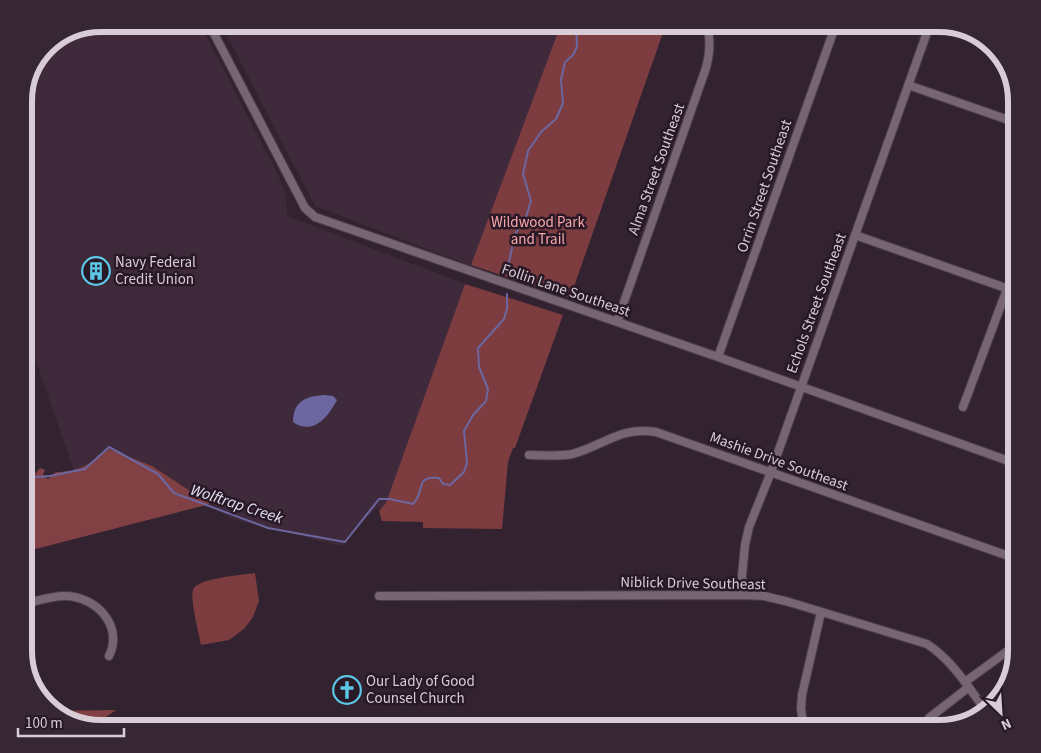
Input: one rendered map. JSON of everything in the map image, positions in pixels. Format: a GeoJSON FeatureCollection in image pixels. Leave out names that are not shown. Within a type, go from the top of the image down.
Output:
{"type":"FeatureCollection","features":[{"type":"Feature","properties":{"kind":"street","name":"Follin Lane Southeast"},"geometry":{"type":"LineString","coordinates":[[213,32],[305,208],[314,217],[718,357],[1008,461]]}},
{"type":"Feature","properties":{"kind":"street","name":"Alma Street Southeast"},"geometry":{"type":"LineString","coordinates":[[617,322],[706,68],[709,55],[709,32]]}},
{"type":"Feature","properties":{"kind":"street","name":"Orrin Street Southeast"},"geometry":{"type":"LineString","coordinates":[[718,357],[833,32]]}},
{"type":"Feature","properties":{"kind":"street","name":"Echols Street Southeast"},"geometry":{"type":"LineString","coordinates":[[743,595],[742,575],[745,544],[749,527],[771,472],[927,32]]}},
{"type":"Feature","properties":{"kind":"street"},"geometry":{"type":"LineString","coordinates":[[908,85],[1008,120]]}},
{"type":"Feature","properties":{"kind":"street"},"geometry":{"type":"LineString","coordinates":[[855,235],[1007,289],[963,407]]}},
{"type":"Feature","properties":{"kind":"street","name":"Mashie Drive Southeast"},"geometry":{"type":"LineString","coordinates":[[529,454],[550,456],[570,454],[624,432],[644,430],[656,432],[1008,556]]}},
{"type":"Feature","properties":{"kind":"street"},"geometry":{"type":"LineString","coordinates":[[33,601],[45,598],[74,596],[90,603],[103,614],[111,626],[114,642],[109,656]]}},
{"type":"Feature","properties":{"kind":"street","name":"Niblick Drive Southeast"},"geometry":{"type":"LineString","coordinates":[[379,596],[764,596],[927,644],[946,658],[976,697]]}},
{"type":"Feature","properties":{"kind":"street"},"geometry":{"type":"LineString","coordinates":[[803,720],[802,695],[821,612]]}},
{"type":"Feature","properties":{"kind":"street"},"geometry":{"type":"LineString","coordinates":[[929,718],[1008,651]]}},
{"type":"Feature","properties":{"kind":"shaded area"},"geometry":{"type":"Polygon","coordinates":[[[101,32],[204,32],[278,175],[286,196],[287,216],[465,284],[387,504],[380,512],[378,506],[341,546],[232,519],[152,466],[109,449],[84,468],[74,471],[33,352],[33,97],[35,83],[44,63],[53,53],[63,44],[88,34],[101,32]]]}},
{"type":"Feature","properties":{"kind":"shaded area"},"geometry":{"type":"Polygon","coordinates":[[[225,32],[559,32],[472,266],[315,206],[225,32]]]}},
{"type":"Feature","properties":{"kind":"shaded area"},"geometry":{"type":"Polygon","coordinates":[[[324,395],[333,396],[337,400],[329,413],[319,423],[307,427],[293,422],[295,409],[301,401],[324,395]]]}},
{"type":"Feature","properties":{"kind":"shaded area"},"geometry":{"type":"Polygon","coordinates":[[[109,449],[152,466],[210,504],[33,550],[33,476],[40,468],[45,470],[43,475],[48,479],[56,472],[65,472],[79,468],[109,449]]]}},
{"type":"Feature","properties":{"kind":"shaded area"},"geometry":{"type":"Polygon","coordinates":[[[116,710],[102,720],[79,717],[67,711],[116,710]]]}},
{"type":"Feature","properties":{"kind":"green space","name":"Wildwood Park and Trail"},"geometry":{"type":"Polygon","coordinates":[[[558,32],[663,32],[570,298],[471,265],[558,32]]]}},
{"type":"Feature","properties":{"kind":"green space","name":"Wildwood Park and Trail"},"geometry":{"type":"Polygon","coordinates":[[[465,284],[563,315],[515,448],[513,448],[508,462],[502,529],[423,528],[423,522],[382,521],[379,511],[386,503],[465,284]]]}},
{"type":"Feature","properties":{"kind":"green space"},"geometry":{"type":"Polygon","coordinates":[[[255,573],[259,601],[253,617],[244,629],[229,640],[201,645],[192,595],[196,586],[211,580],[255,573]]]}},
{"type":"Feature","properties":{"kind":"waterway","name":"Wolftrap Creek"},"geometry":{"type":"LineString","coordinates":[[509,274],[509,262],[515,234],[526,217],[531,201],[523,174],[528,151],[541,132],[556,119],[563,103],[561,80],[565,62],[573,55],[577,47],[576,32]]}},
{"type":"Feature","properties":{"kind":"waterway","name":"Wolftrap Creek"},"geometry":{"type":"LineString","coordinates":[[33,477],[85,469],[109,447],[158,474],[174,493],[268,528],[345,542],[379,499],[390,499],[413,504],[417,499],[423,481],[426,479],[439,478],[443,484],[450,485],[464,472],[467,463],[464,431],[473,415],[486,401],[488,389],[479,367],[478,348],[504,319],[507,309],[507,294]]}},
{"type":"Feature","properties":{"kind":"place","name":"Navy Federal Credit Union"},"geometry":{"type":"Point","coordinates":[96,271]}},
{"type":"Feature","properties":{"kind":"place","name":"Our Lady of Good Counsel Church"},"geometry":{"type":"Point","coordinates":[347,690]}}]}
